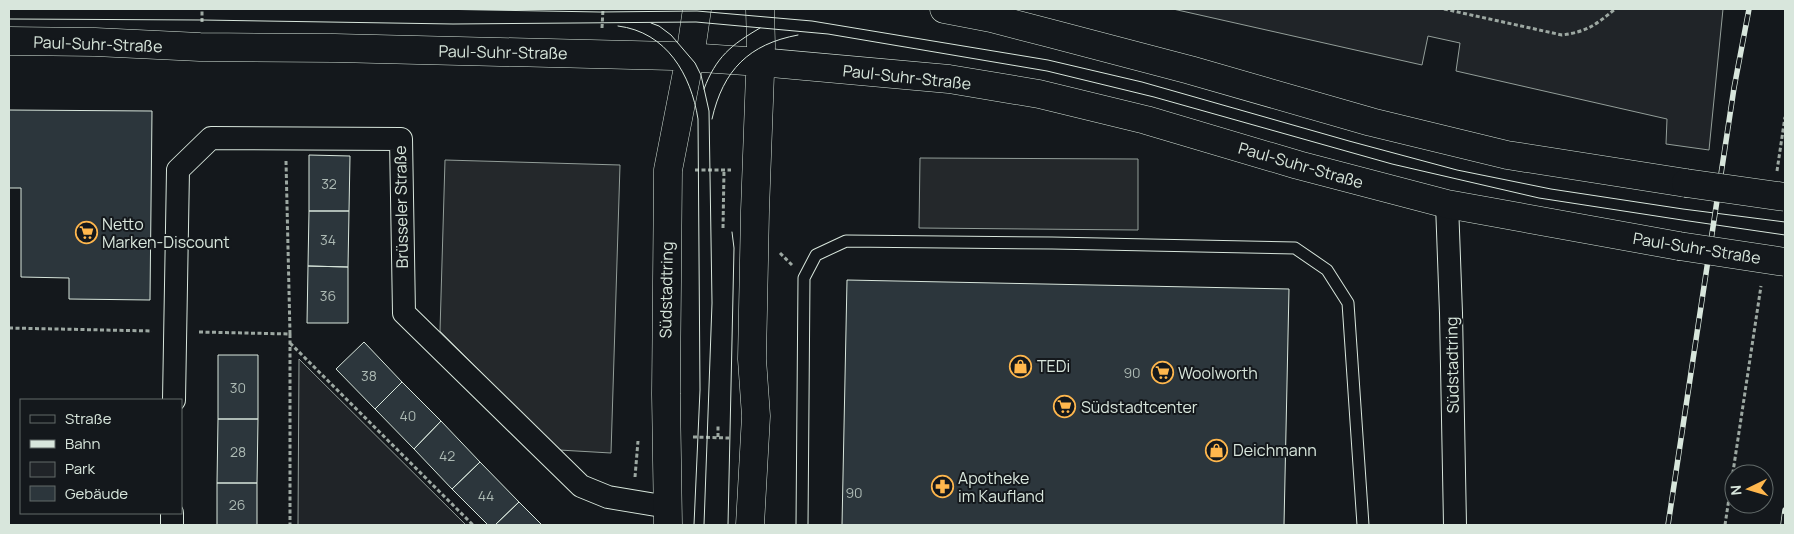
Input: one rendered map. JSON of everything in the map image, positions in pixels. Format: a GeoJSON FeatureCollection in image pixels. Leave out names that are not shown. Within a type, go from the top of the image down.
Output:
{"type":"FeatureCollection","features":[{"type":"Feature","properties":{"kind":"street","name":"Südstadtring"},"geometry":{"type":"LineString","coordinates":[[668,516],[666,384],[668,170],[690,57],[697,9]]}},
{"type":"Feature","properties":{"kind":"street"},"geometry":{"type":"LineString","coordinates":[[750,525],[756,416],[752,359],[760,9]]}},
{"type":"Feature","properties":{"kind":"street"},"geometry":{"type":"LineString","coordinates":[[944,9],[991,18],[1190,70],[1371,122],[1507,155],[1686,183],[1781,186]]}},
{"type":"Feature","properties":{"kind":"street","name":"Paul-Suhr-Straße"},"geometry":{"type":"LineString","coordinates":[[9,42],[94,42],[200,47],[335,48],[690,57],[948,79],[1039,94],[1146,120],[1298,165],[1447,204],[1680,246],[1785,262]]}},
{"type":"Feature","properties":{"kind":"street","name":"Brüsseler Straße"},"geometry":{"type":"LineString","coordinates":[[174,399],[178,170],[211,138],[401,139],[404,314],[580,486],[668,516]]}},
{"type":"Feature","properties":{"kind":"street","name":"Südstadtring"},"geometry":{"type":"LineString","coordinates":[[1447,204],[1455,525]]}},
{"type":"Feature","properties":{"kind":"lane"},"geometry":{"type":"LineString","coordinates":[[802,525],[804,278],[816,255],[846,241],[1295,248],[1327,270],[1348,303],[1363,525]]}},
{"type":"Feature","properties":{"kind":"path"},"geometry":{"type":"LineString","coordinates":[[1444,9],[1562,36],[1578,33],[1597,24],[1615,9]]}},
{"type":"Feature","properties":{"kind":"path"},"geometry":{"type":"LineString","coordinates":[[1781,186],[1785,117]]}},
{"type":"Feature","properties":{"kind":"path"},"geometry":{"type":"LineString","coordinates":[[285,138],[290,334],[290,525]]}},
{"type":"Feature","properties":{"kind":"path"},"geometry":{"type":"LineString","coordinates":[[668,170],[756,171]]}},
{"type":"Feature","properties":{"kind":"path"},"geometry":{"type":"LineString","coordinates":[[723,228],[724,170]]}},
{"type":"Feature","properties":{"kind":"path"},"geometry":{"type":"LineString","coordinates":[[1726,525],[1761,282]]}},
{"type":"Feature","properties":{"kind":"path"},"geometry":{"type":"LineString","coordinates":[[9,328],[290,334]]}},
{"type":"Feature","properties":{"kind":"path"},"geometry":{"type":"LineString","coordinates":[[290,343],[473,525]]}},
{"type":"Feature","properties":{"kind":"path"},"geometry":{"type":"LineString","coordinates":[[718,426],[718,437]]}},
{"type":"Feature","properties":{"kind":"green space"},"geometry":{"type":"Polygon","coordinates":[[[1173,9],[1723,9],[1709,150],[1666,144],[1667,119],[1456,71],[1460,43],[1428,36],[1422,65],[1173,9]]]}},
{"type":"Feature","properties":{"kind":"green space"},"geometry":{"type":"Polygon","coordinates":[[[299,359],[466,525],[298,525],[299,359]]]}},
{"type":"Feature","properties":{"kind":"shaded area"},"geometry":{"type":"Polygon","coordinates":[[[920,158],[1138,159],[1138,230],[919,228],[920,158]]]}},
{"type":"Feature","properties":{"kind":"shaded area"},"geometry":{"type":"Polygon","coordinates":[[[445,160],[620,165],[611,453],[559,450],[440,331],[445,160]]]}},
{"type":"Feature","properties":{"kind":"building","name":"Netto Marken-Discount"},"geometry":{"type":"Polygon","coordinates":[[[9,110],[152,111],[150,300],[69,299],[69,278],[21,277],[21,188],[9,188],[9,110]]]}},
{"type":"Feature","properties":{"kind":"building"},"geometry":{"type":"Polygon","coordinates":[[[309,155],[350,156],[349,211],[309,211],[309,155]]]}},
{"type":"Feature","properties":{"kind":"building"},"geometry":{"type":"Polygon","coordinates":[[[309,211],[349,211],[348,267],[308,266],[309,211]]]}},
{"type":"Feature","properties":{"kind":"building"},"geometry":{"type":"Polygon","coordinates":[[[308,266],[348,267],[348,323],[307,323],[308,266]]]}},
{"type":"Feature","properties":{"kind":"building","name":"Südstadtcenter"},"geometry":{"type":"Polygon","coordinates":[[[847,280],[1289,289],[1284,525],[842,525],[847,280]]]}},
{"type":"Feature","properties":{"kind":"building"},"geometry":{"type":"Polygon","coordinates":[[[364,342],[402,382],[375,409],[336,369],[364,342]]]}},
{"type":"Feature","properties":{"kind":"building"},"geometry":{"type":"Polygon","coordinates":[[[218,355],[258,355],[258,419],[218,419],[218,355]]]}},
{"type":"Feature","properties":{"kind":"building"},"geometry":{"type":"Polygon","coordinates":[[[402,382],[441,421],[414,449],[375,409],[402,382]]]}},
{"type":"Feature","properties":{"kind":"building"},"geometry":{"type":"Polygon","coordinates":[[[218,419],[258,419],[257,483],[217,483],[218,419]]]}},
{"type":"Feature","properties":{"kind":"building"},"geometry":{"type":"Polygon","coordinates":[[[441,421],[480,462],[452,489],[414,449],[441,421]]]}},
{"type":"Feature","properties":{"kind":"building"},"geometry":{"type":"Polygon","coordinates":[[[480,462],[519,502],[495,525],[488,525],[452,489],[480,462]]]}},
{"type":"Feature","properties":{"kind":"building"},"geometry":{"type":"Polygon","coordinates":[[[217,483],[257,483],[257,525],[217,525],[217,483]]]}},
{"type":"Feature","properties":{"kind":"building"},"geometry":{"type":"Polygon","coordinates":[[[519,502],[542,525],[495,525],[519,502]]]}},
{"type":"Feature","properties":{"kind":"tram line"},"geometry":{"type":"LineString","coordinates":[[430,9],[600,12],[697,11],[812,21],[1048,60],[1142,82],[1457,170],[1551,189],[1785,222]]}},
{"type":"Feature","properties":{"kind":"tram line"},"geometry":{"type":"LineString","coordinates":[[9,19],[453,24],[696,22],[828,34],[1047,71],[1154,97],[1392,164],[1539,198],[1785,235]]}},
{"type":"Feature","properties":{"kind":"tram line"},"geometry":{"type":"LineString","coordinates":[[651,23],[659,26],[671,35],[695,63],[701,75],[709,111],[712,303],[704,525]]}},
{"type":"Feature","properties":{"kind":"tram line"},"geometry":{"type":"LineString","coordinates":[[618,26],[635,30],[650,37],[663,46],[674,58],[683,72],[689,87],[698,119],[700,390],[694,525]]}},
{"type":"Feature","properties":{"kind":"tram line"},"geometry":{"type":"LineString","coordinates":[[704,89],[719,60],[733,46],[760,28]]}},
{"type":"Feature","properties":{"kind":"tram line"},"geometry":{"type":"LineString","coordinates":[[712,119],[723,86],[741,62],[765,45],[798,35]]}},
{"type":"Feature","properties":{"kind":"tram line"},"geometry":{"type":"LineString","coordinates":[[728,525],[734,248],[732,232]]}},
{"type":"Feature","properties":{"kind":"railway"},"geometry":{"type":"LineString","coordinates":[[1668,525],[1734,88],[1749,9]]}},
{"type":"Feature","properties":{"kind":"railway"},"geometry":{"type":"LineString","coordinates":[[1783,525],[1785,510]]}},
{"type":"Feature","properties":{"kind":"place","name":"Netto Marken-Discount"},"geometry":{"type":"Point","coordinates":[86,233]}},
{"type":"Feature","properties":{"kind":"place","name":"TEDi"},"geometry":{"type":"Point","coordinates":[1021,366]}},
{"type":"Feature","properties":{"kind":"place","name":"Woolworth"},"geometry":{"type":"Point","coordinates":[1162,373]}},
{"type":"Feature","properties":{"kind":"place","name":"Südstadtcenter"},"geometry":{"type":"Point","coordinates":[1065,407]}},
{"type":"Feature","properties":{"kind":"place","name":"Deichmann"},"geometry":{"type":"Point","coordinates":[1217,450]}},
{"type":"Feature","properties":{"kind":"place","name":"Apotheke im Kaufland"},"geometry":{"type":"Point","coordinates":[942,487]}}]}
